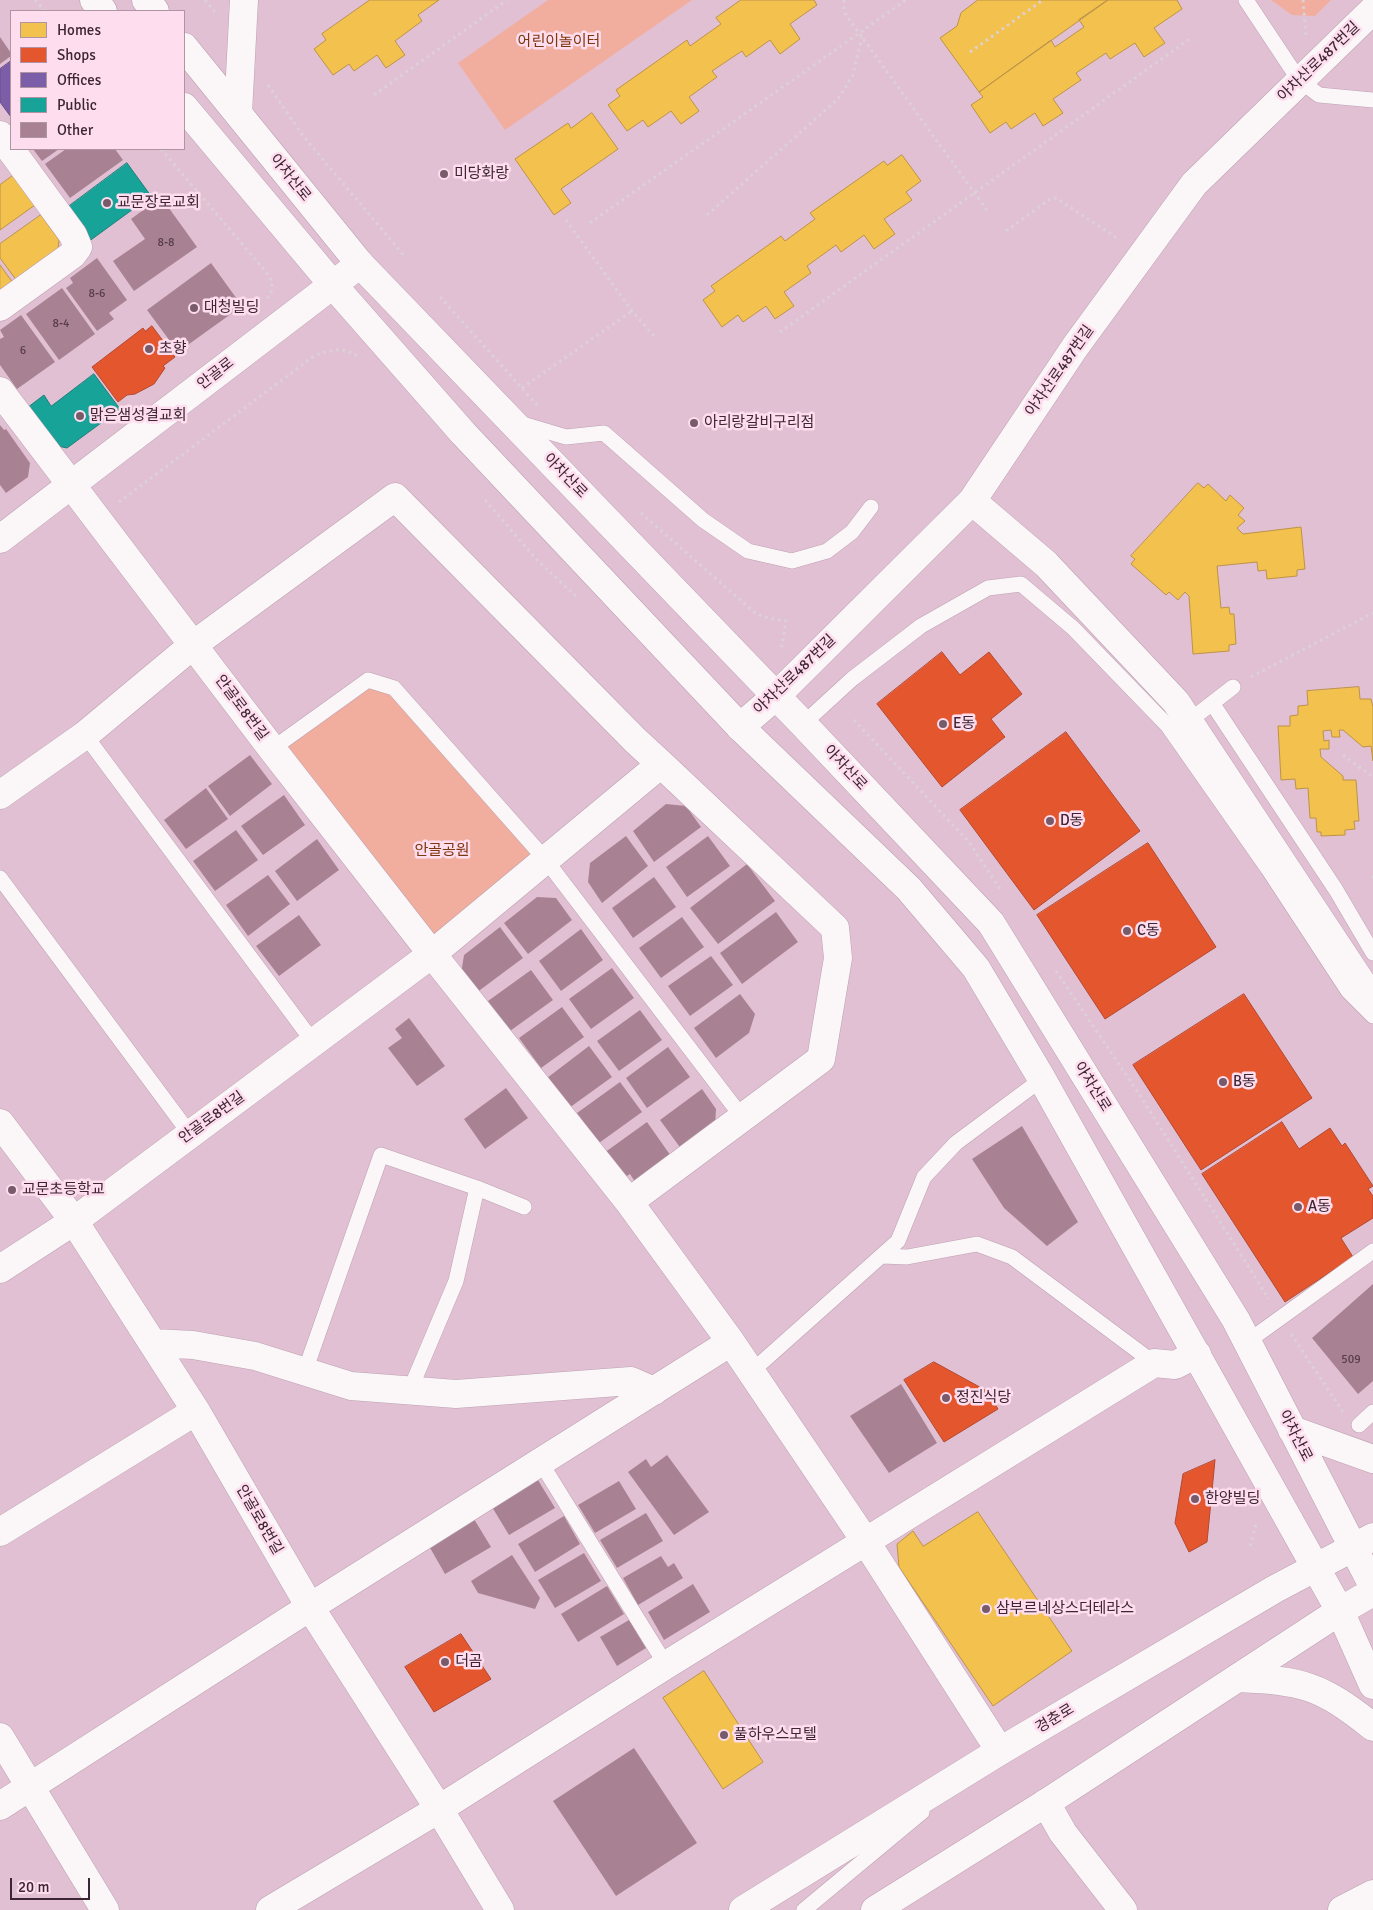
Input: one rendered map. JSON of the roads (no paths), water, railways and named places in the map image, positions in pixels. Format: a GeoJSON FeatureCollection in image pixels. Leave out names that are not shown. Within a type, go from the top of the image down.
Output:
{"type":"FeatureCollection","features":[{"type":"Feature","properties":{"kind":"street"},"geometry":{"type":"LineString","coordinates":[[94,0],[102,10]]}},
{"type":"Feature","properties":{"kind":"street"},"geometry":{"type":"LineString","coordinates":[[146,0],[154,10]]}},
{"type":"Feature","properties":{"kind":"street"},"geometry":{"type":"LineString","coordinates":[[238,113],[244,0]]}},
{"type":"Feature","properties":{"kind":"street","name":"아차산로487번길"},"geometry":{"type":"LineString","coordinates":[[740,727],[776,696],[972,500],[1075,347],[1194,184],[1373,10]]}},
{"type":"Feature","properties":{"kind":"street","name":"아차산로"},"geometry":{"type":"LineString","coordinates":[[185,48],[360,264],[803,724],[991,924],[1236,1320],[1292,1430],[1363,1541],[1373,1586]]}},
{"type":"Feature","properties":{"kind":"street"},"geometry":{"type":"LineString","coordinates":[[185,108],[333,285],[463,433],[740,727],[915,896],[976,968],[1042,1079],[1340,1611],[1373,1685]]}},
{"type":"Feature","properties":{"kind":"street"},"geometry":{"type":"LineString","coordinates":[[0,135],[10,149]]}},
{"type":"Feature","properties":{"kind":"street"},"geometry":{"type":"LineString","coordinates":[[0,307],[72,255],[78,247],[73,235],[11,150]]}},
{"type":"Feature","properties":{"kind":"street","name":"안골로"},"geometry":{"type":"LineString","coordinates":[[0,539],[360,264]]}},
{"type":"Feature","properties":{"kind":"street","name":"안골로8번길"},"geometry":{"type":"LineString","coordinates":[[0,391],[70,486],[432,954],[74,1221],[154,1343],[310,1607],[439,1809],[500,1910]]}},
{"type":"Feature","properties":{"kind":"street"},"geometry":{"type":"LineString","coordinates":[[0,795],[85,735],[193,645],[395,497],[661,764],[834,928],[838,958],[821,1060],[742,1116],[629,1202]]}},
{"type":"Feature","properties":{"kind":"street"},"geometry":{"type":"LineString","coordinates":[[972,500],[1042,562],[1114,635],[1176,702],[1181,728],[1373,1000]]}},
{"type":"Feature","properties":{"kind":"street"},"geometry":{"type":"LineString","coordinates":[[661,764],[432,954],[629,1202],[731,1342],[866,1542],[990,1757]]}},
{"type":"Feature","properties":{"kind":"street"},"geometry":{"type":"LineString","coordinates":[[0,1123],[74,1221],[0,1269]]}},
{"type":"Feature","properties":{"kind":"street"},"geometry":{"type":"LineString","coordinates":[[0,1806],[310,1607],[731,1342]]}},
{"type":"Feature","properties":{"kind":"street"},"geometry":{"type":"LineString","coordinates":[[154,1343],[193,1345],[255,1356],[351,1386],[456,1394],[630,1380],[654,1391]]}},
{"type":"Feature","properties":{"kind":"street"},"geometry":{"type":"LineString","coordinates":[[270,1910],[439,1809],[1154,1363],[1175,1365],[1196,1354]]}},
{"type":"Feature","properties":{"kind":"street"},"geometry":{"type":"LineString","coordinates":[[0,1532],[196,1412]]}},
{"type":"Feature","properties":{"kind":"street"},"geometry":{"type":"LineString","coordinates":[[1292,1430],[1373,1459]]}},
{"type":"Feature","properties":{"kind":"street","name":"경춘로"},"geometry":{"type":"LineString","coordinates":[[743,1910],[990,1757],[1363,1541]]}},
{"type":"Feature","properties":{"kind":"street"},"geometry":{"type":"LineString","coordinates":[[875,1910],[1046,1803],[1340,1611],[1373,1592]]}},
{"type":"Feature","properties":{"kind":"street"},"geometry":{"type":"LineString","coordinates":[[1238,1678],[1286,1680],[1314,1687],[1330,1695],[1373,1727]]}},
{"type":"Feature","properties":{"kind":"street"},"geometry":{"type":"LineString","coordinates":[[0,1737],[105,1910]]}},
{"type":"Feature","properties":{"kind":"street"},"geometry":{"type":"LineString","coordinates":[[1046,1803],[1063,1833],[1123,1910]]}},
{"type":"Feature","properties":{"kind":"street"},"geometry":{"type":"LineString","coordinates":[[1342,1910],[1373,1894]]}},
{"type":"Feature","properties":{"kind":"lane"},"geometry":{"type":"LineString","coordinates":[[1246,0],[1299,80],[1319,95],[1373,100]]}},
{"type":"Feature","properties":{"kind":"lane"},"geometry":{"type":"LineString","coordinates":[[512,421],[566,437],[604,433],[703,520],[748,551],[792,561],[827,551],[852,532],[871,507]]}},
{"type":"Feature","properties":{"kind":"lane"},"geometry":{"type":"LineString","coordinates":[[803,724],[852,680],[921,626],[988,588],[1021,584],[1042,562]]}},
{"type":"Feature","properties":{"kind":"lane"},"geometry":{"type":"LineString","coordinates":[[1021,584],[1073,628],[1181,728],[1268,869],[1348,991],[1373,1016]]}},
{"type":"Feature","properties":{"kind":"lane"},"geometry":{"type":"LineString","coordinates":[[272,749],[368,680],[394,688],[545,859],[742,1116]]}},
{"type":"Feature","properties":{"kind":"lane"},"geometry":{"type":"LineString","coordinates":[[1181,728],[1233,687]]}},
{"type":"Feature","properties":{"kind":"lane"},"geometry":{"type":"LineString","coordinates":[[1212,703],[1336,890],[1373,953]]}},
{"type":"Feature","properties":{"kind":"lane"},"geometry":{"type":"LineString","coordinates":[[85,735],[314,1043]]}},
{"type":"Feature","properties":{"kind":"lane"},"geometry":{"type":"LineString","coordinates":[[0,878],[190,1134]]}},
{"type":"Feature","properties":{"kind":"lane"},"geometry":{"type":"LineString","coordinates":[[751,1372],[898,1241],[924,1177],[956,1143],[1042,1079]]}},
{"type":"Feature","properties":{"kind":"lane"},"geometry":{"type":"LineString","coordinates":[[305,1371],[381,1155],[477,1188],[524,1207]]}},
{"type":"Feature","properties":{"kind":"lane"},"geometry":{"type":"LineString","coordinates":[[410,1390],[456,1281],[477,1188]]}},
{"type":"Feature","properties":{"kind":"lane"},"geometry":{"type":"LineString","coordinates":[[882,1256],[907,1257],[977,1244],[1012,1257],[1154,1363]]}},
{"type":"Feature","properties":{"kind":"lane"},"geometry":{"type":"LineString","coordinates":[[1247,1342],[1373,1251]]}},
{"type":"Feature","properties":{"kind":"lane"},"geometry":{"type":"LineString","coordinates":[[1359,1425],[1373,1412]]}},
{"type":"Feature","properties":{"kind":"lane"},"geometry":{"type":"LineString","coordinates":[[541,1463],[666,1666]]}},
{"type":"Feature","properties":{"kind":"lane"},"geometry":{"type":"LineString","coordinates":[[804,1910],[990,1757]]}},
{"type":"Feature","properties":{"kind":"place","name":"미당화랑"},"geometry":{"type":"Point","coordinates":[444,174]}},
{"type":"Feature","properties":{"kind":"place","name":"교문장로교회"},"geometry":{"type":"Point","coordinates":[107,203]}},
{"type":"Feature","properties":{"kind":"place","name":"대청빌딩"},"geometry":{"type":"Point","coordinates":[194,308]}},
{"type":"Feature","properties":{"kind":"place","name":"초향"},"geometry":{"type":"Point","coordinates":[149,349]}},
{"type":"Feature","properties":{"kind":"place","name":"맑은샘성결교회"},"geometry":{"type":"Point","coordinates":[80,416]}},
{"type":"Feature","properties":{"kind":"place","name":"아리랑갈비구리점"},"geometry":{"type":"Point","coordinates":[694,423]}},
{"type":"Feature","properties":{"kind":"place","name":"E동"},"geometry":{"type":"Point","coordinates":[943,724]}},
{"type":"Feature","properties":{"kind":"place","name":"D동"},"geometry":{"type":"Point","coordinates":[1050,821]}},
{"type":"Feature","properties":{"kind":"place","name":"C동"},"geometry":{"type":"Point","coordinates":[1127,931]}},
{"type":"Feature","properties":{"kind":"place","name":"B동"},"geometry":{"type":"Point","coordinates":[1223,1082]}},
{"type":"Feature","properties":{"kind":"place","name":"교문초등학교"},"geometry":{"type":"Point","coordinates":[12,1190]}},
{"type":"Feature","properties":{"kind":"place","name":"A동"},"geometry":{"type":"Point","coordinates":[1298,1207]}},
{"type":"Feature","properties":{"kind":"place","name":"정진식당"},"geometry":{"type":"Point","coordinates":[946,1398]}},
{"type":"Feature","properties":{"kind":"place","name":"한양빌딩"},"geometry":{"type":"Point","coordinates":[1195,1499]}},
{"type":"Feature","properties":{"kind":"place","name":"삼부르네상스더테라스"},"geometry":{"type":"Point","coordinates":[986,1609]}},
{"type":"Feature","properties":{"kind":"place","name":"더곰"},"geometry":{"type":"Point","coordinates":[445,1662]}},
{"type":"Feature","properties":{"kind":"place","name":"풀하우스모텔"},"geometry":{"type":"Point","coordinates":[724,1735]}},
{"type":"Feature","properties":{"kind":"park label","name":"어린이놀이터"},"geometry":{"type":"Point","coordinates":[559,42]}},
{"type":"Feature","properties":{"kind":"park label","name":"안골공원"},"geometry":{"type":"Point","coordinates":[442,851]}}]}
